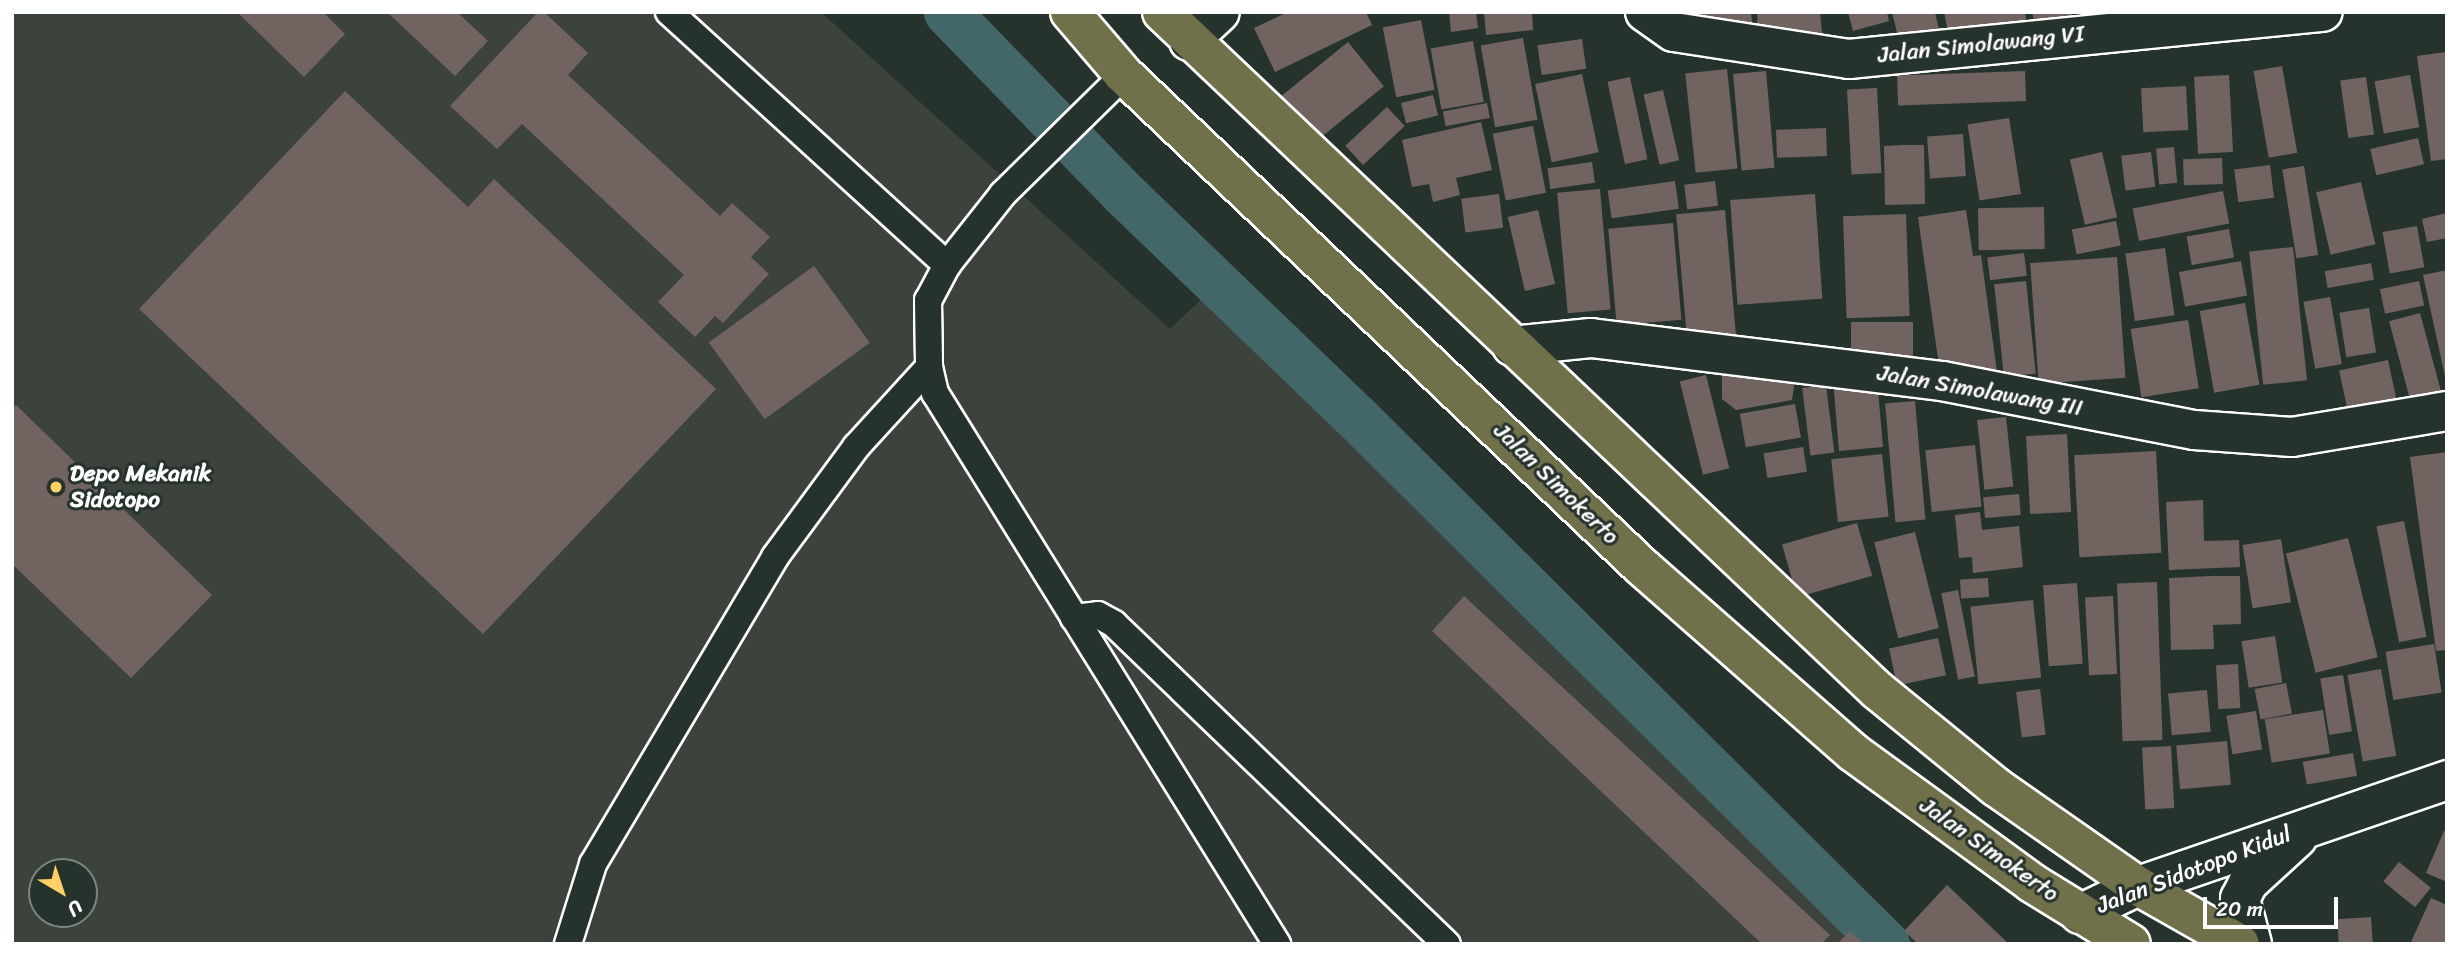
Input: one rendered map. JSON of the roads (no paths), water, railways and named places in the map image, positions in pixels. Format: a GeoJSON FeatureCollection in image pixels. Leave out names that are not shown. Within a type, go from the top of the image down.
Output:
{"type":"FeatureCollection","features":[{"type":"Feature","properties":{"kind":"highway","name":"Jalan Simokerto"},"geometry":{"type":"LineString","coordinates":[[1070,12],[1124,75],[1641,566],[1834,735],[2080,914],[2131,944]]}},
{"type":"Feature","properties":{"kind":"highway"},"geometry":{"type":"LineString","coordinates":[[1162,12],[1189,41],[1877,690],[1996,787],[2138,886],[2241,944]]}},
{"type":"Feature","properties":{"kind":"street"},"geometry":{"type":"LineString","coordinates":[[1189,41],[1220,12]]}},
{"type":"Feature","properties":{"kind":"street","name":"Jalan Simolawang VI"},"geometry":{"type":"LineString","coordinates":[[1645,12],[1674,32],[1849,59],[2323,12]]}},
{"type":"Feature","properties":{"kind":"street","name":"Jalan Simolawang III"},"geometry":{"type":"LineString","coordinates":[[1511,346],[1604,339],[1942,381],[2194,430],[2292,437],[2447,411]]}},
{"type":"Feature","properties":{"kind":"street","name":"Jalan Sidotopo Kidul"},"geometry":{"type":"LineString","coordinates":[[2080,914],[2138,886],[2447,780]]}},
{"type":"Feature","properties":{"kind":"street","name":"Jalan Sidotopo Kidul"},"geometry":{"type":"LineString","coordinates":[[2252,944],[2240,900],[2248,883],[2309,827]]}},
{"type":"Feature","properties":{"kind":"lane"},"geometry":{"type":"LineString","coordinates":[[669,12],[947,265]]}},
{"type":"Feature","properties":{"kind":"lane"},"geometry":{"type":"LineString","coordinates":[[1124,75],[982,217],[947,265],[928,300],[929,367],[934,393],[1277,944]]}},
{"type":"Feature","properties":{"kind":"lane"},"geometry":{"type":"LineString","coordinates":[[568,944],[593,864],[775,557],[856,447],[929,367]]}},
{"type":"Feature","properties":{"kind":"lane"},"geometry":{"type":"LineString","coordinates":[[1074,618],[1098,615],[1114,624],[1447,944]]}},
{"type":"Feature","properties":{"kind":"waterway"},"geometry":{"type":"LineString","coordinates":[[947,12],[1122,192],[1355,416],[1886,944]]}},
{"type":"Feature","properties":{"kind":"place","name":"Depo Mekanik Sidotopo"},"geometry":{"type":"Point","coordinates":[56,487]}}]}
